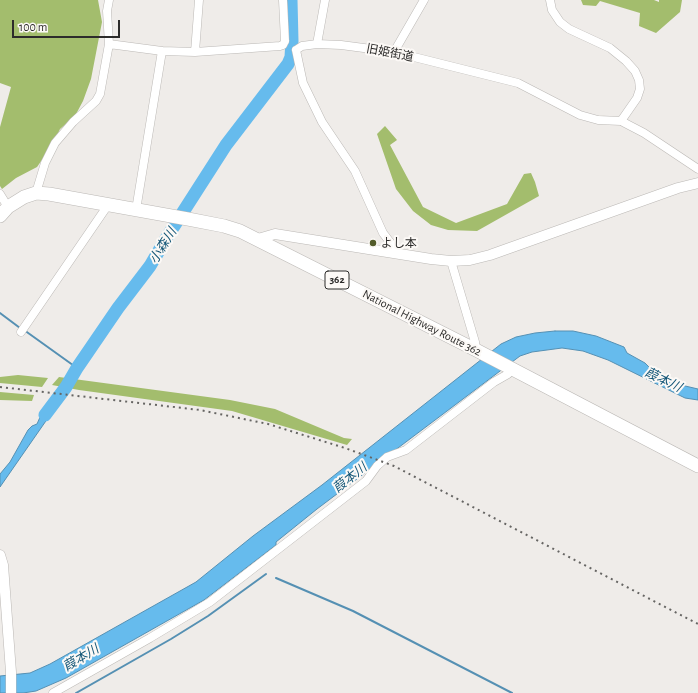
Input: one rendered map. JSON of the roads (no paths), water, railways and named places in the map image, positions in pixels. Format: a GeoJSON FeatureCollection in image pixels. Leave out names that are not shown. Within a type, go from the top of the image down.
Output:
{"type":"FeatureCollection","features":[{"type":"Feature","properties":{"kind":"highway","name":"National Highway Route 362"},"geometry":{"type":"LineString","coordinates":[[4,211],[24,196],[36,193],[49,194],[188,219],[224,226],[240,231],[478,351],[698,466]]}},
{"type":"Feature","properties":{"kind":"street"},"geometry":{"type":"LineString","coordinates":[[36,193],[45,163],[56,143],[73,122],[96,101],[100,94],[109,44],[107,12],[108,0]]}},
{"type":"Feature","properties":{"kind":"street"},"geometry":{"type":"LineString","coordinates":[[195,52],[199,0]]}},
{"type":"Feature","properties":{"kind":"street"},"geometry":{"type":"LineString","coordinates":[[109,44],[162,51],[195,52],[280,46],[283,45],[284,41],[283,0]]}},
{"type":"Feature","properties":{"kind":"street"},"geometry":{"type":"LineString","coordinates":[[317,44],[325,0]]}},
{"type":"Feature","properties":{"kind":"street"},"geometry":{"type":"LineString","coordinates":[[394,52],[424,0]]}},
{"type":"Feature","properties":{"kind":"street"},"geometry":{"type":"LineString","coordinates":[[550,0],[552,10],[560,22],[569,29],[610,48],[626,61],[635,71],[639,80],[640,89],[621,121]]}},
{"type":"Feature","properties":{"kind":"street"},"geometry":{"type":"LineString","coordinates":[[284,41],[296,50],[303,83],[322,122],[355,171],[383,232],[399,254]]}},
{"type":"Feature","properties":{"kind":"street","name":"旧姫街道"},"geometry":{"type":"LineString","coordinates":[[296,50],[302,46],[317,44],[341,45],[394,52],[518,83],[580,115],[598,120],[621,121],[644,133],[698,170]]}},
{"type":"Feature","properties":{"kind":"street"},"geometry":{"type":"LineString","coordinates":[[136,210],[162,51]]}},
{"type":"Feature","properties":{"kind":"street"},"geometry":{"type":"LineString","coordinates":[[258,239],[275,234],[451,261],[470,260],[670,191],[698,183]]}},
{"type":"Feature","properties":{"kind":"street"},"geometry":{"type":"LineString","coordinates":[[0,194],[4,211]]}},
{"type":"Feature","properties":{"kind":"street"},"geometry":{"type":"LineString","coordinates":[[23,329],[108,204]]}},
{"type":"Feature","properties":{"kind":"street"},"geometry":{"type":"LineString","coordinates":[[451,261],[478,351]]}},
{"type":"Feature","properties":{"kind":"street"},"geometry":{"type":"LineString","coordinates":[[53,693],[210,602],[366,481],[377,466],[387,457],[406,450],[494,382],[508,374],[511,369]]}},
{"type":"Feature","properties":{"kind":"street"},"geometry":{"type":"LineString","coordinates":[[0,555],[3,565],[11,672],[11,693]]}},
{"type":"Feature","properties":{"kind":"water","name":"葭本川"},"geometry":{"type":"Polygon","coordinates":[[[555,331],[573,331],[596,336],[624,347],[627,353],[645,363],[655,373],[681,385],[698,389],[698,400],[685,398],[608,360],[583,351],[562,348],[532,352],[520,356],[317,509],[276,542],[276,545],[204,600],[66,678],[36,691],[23,693],[0,693],[0,676],[30,673],[50,664],[196,582],[501,344],[516,337],[555,331]]]}},
{"type":"Feature","properties":{"kind":"water"},"geometry":{"type":"Polygon","coordinates":[[[56,398],[57,405],[0,487],[0,474],[10,462],[28,430],[37,424],[44,408],[56,398]]]}},
{"type":"Feature","properties":{"kind":"waterway","name":"小森川"},"geometry":{"type":"LineString","coordinates":[[45,415],[66,387],[77,368],[118,308],[150,266],[226,145],[288,64],[291,57],[292,41],[291,0]]}},
{"type":"Feature","properties":{"kind":"waterway"},"geometry":{"type":"LineString","coordinates":[[0,313],[20,328]]}},
{"type":"Feature","properties":{"kind":"waterway"},"geometry":{"type":"LineString","coordinates":[[24,330],[77,368]]}},
{"type":"Feature","properties":{"kind":"waterway"},"geometry":{"type":"LineString","coordinates":[[76,693],[171,639],[208,616],[266,574]]}},
{"type":"Feature","properties":{"kind":"waterway"},"geometry":{"type":"LineString","coordinates":[[276,578],[353,611],[512,693]]}},
{"type":"Feature","properties":{"kind":"railway"},"geometry":{"type":"LineString","coordinates":[[0,387],[200,410],[268,424],[345,448],[394,466],[698,624]]}},
{"type":"Feature","properties":{"kind":"place","name":"よし本"},"geometry":{"type":"Point","coordinates":[373,243]}}]}
